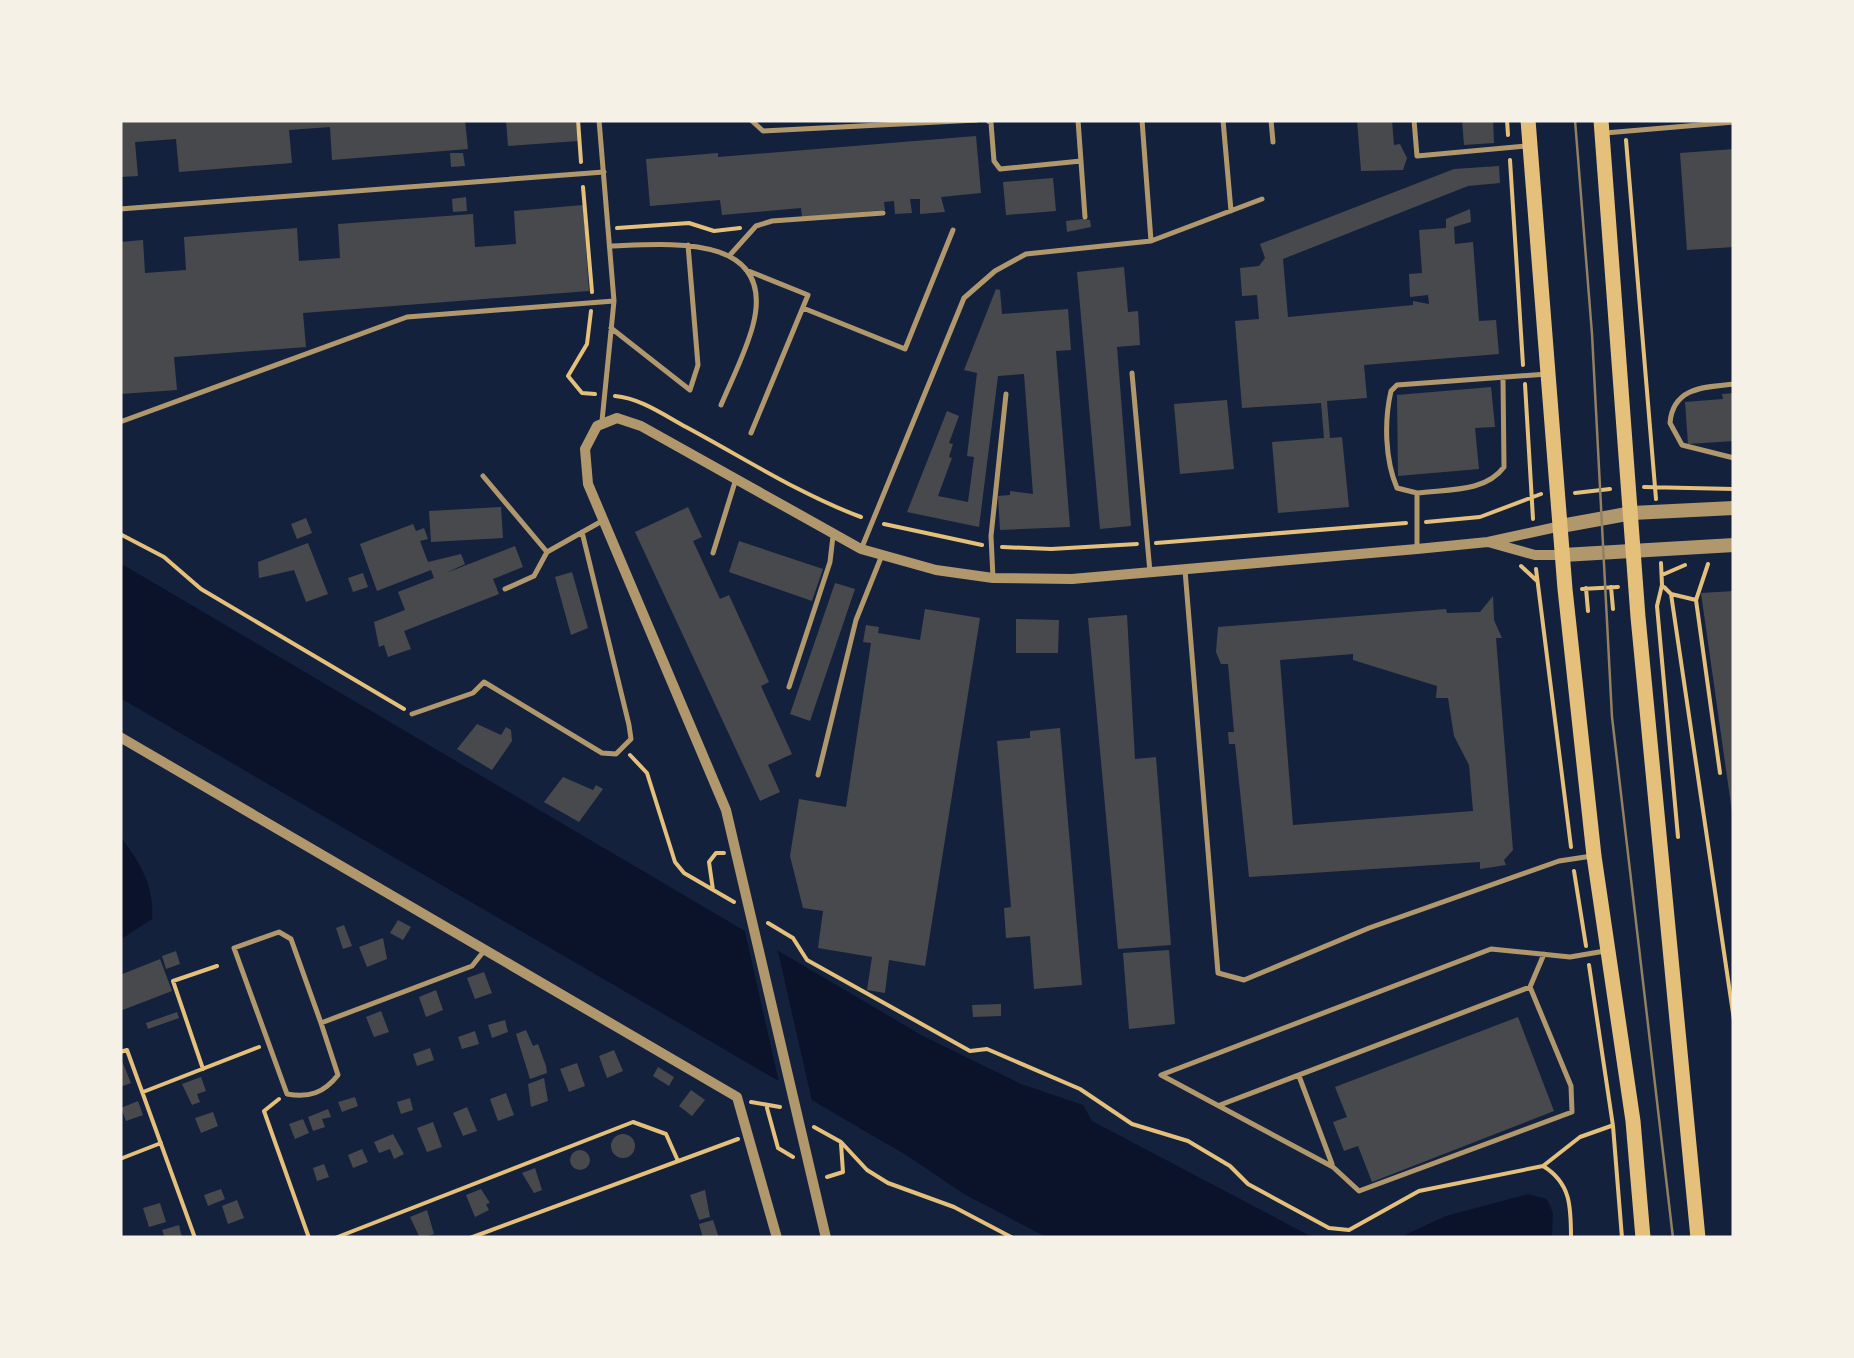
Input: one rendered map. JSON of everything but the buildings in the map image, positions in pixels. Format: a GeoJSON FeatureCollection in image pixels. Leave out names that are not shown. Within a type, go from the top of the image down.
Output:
{"type":"FeatureCollection","features":[{"type":"Feature","properties":{"kind":"main road"},"geometry":{"type":"LineString","coordinates":[[1528,120],[1565,589],[1594,856],[1633,1121],[1643,1238]]}},
{"type":"Feature","properties":{"kind":"main road"},"geometry":{"type":"LineString","coordinates":[[1602,127],[1636,586],[1698,1238]]}},
{"type":"Feature","properties":{"kind":"street"},"geometry":{"type":"LineString","coordinates":[[826,1238],[739,852],[720,796],[588,484],[585,449],[590,434],[617,418],[640,426],[861,550],[936,570],[993,578],[1072,579],[1417,549],[1488,542],[1632,514],[1734,508]]}},
{"type":"Feature","properties":{"kind":"street"},"geometry":{"type":"LineString","coordinates":[[1488,542],[1535,555],[1734,544]]}},
{"type":"Feature","properties":{"kind":"street"},"geometry":{"type":"LineString","coordinates":[[120,737],[738,1097],[777,1238]]}},
{"type":"Feature","properties":{"kind":"lane"},"geometry":{"type":"LineString","coordinates":[[599,120],[614,301],[602,395],[603,424]]}},
{"type":"Feature","properties":{"kind":"lane"},"geometry":{"type":"LineString","coordinates":[[751,120],[763,132],[976,120]]}},
{"type":"Feature","properties":{"kind":"lane"},"geometry":{"type":"LineString","coordinates":[[987,120],[991,123],[994,161],[1000,168],[1081,162]]}},
{"type":"Feature","properties":{"kind":"lane"},"geometry":{"type":"LineString","coordinates":[[1078,120],[1085,217]]}},
{"type":"Feature","properties":{"kind":"lane"},"geometry":{"type":"LineString","coordinates":[[1142,120],[1150,241]]}},
{"type":"Feature","properties":{"kind":"lane"},"geometry":{"type":"LineString","coordinates":[[1223,120],[1231,210]]}},
{"type":"Feature","properties":{"kind":"lane"},"geometry":{"type":"LineString","coordinates":[[1271,120],[1273,142]]}},
{"type":"Feature","properties":{"kind":"lane"},"geometry":{"type":"LineString","coordinates":[[1414,120],[1417,156],[1530,146]]}},
{"type":"Feature","properties":{"kind":"lane"},"geometry":{"type":"LineString","coordinates":[[1602,127],[1625,131],[1734,122]]}},
{"type":"Feature","properties":{"kind":"lane"},"geometry":{"type":"LineString","coordinates":[[120,208],[604,172]]}},
{"type":"Feature","properties":{"kind":"lane"},"geometry":{"type":"LineString","coordinates":[[861,550],[964,298],[994,271],[1026,254],[1150,241],[1262,198]]}},
{"type":"Feature","properties":{"kind":"lane"},"geometry":{"type":"LineString","coordinates":[[730,255],[756,226],[883,213]]}},
{"type":"Feature","properties":{"kind":"lane"},"geometry":{"type":"LineString","coordinates":[[803,308],[906,349],[953,230]]}},
{"type":"Feature","properties":{"kind":"lane"},"geometry":{"type":"LineString","coordinates":[[610,246],[688,245],[730,255],[746,270],[808,295],[751,434]]}},
{"type":"Feature","properties":{"kind":"lane"},"geometry":{"type":"LineString","coordinates":[[611,328],[690,390],[698,365],[688,245]]}},
{"type":"Feature","properties":{"kind":"lane"},"geometry":{"type":"LineString","coordinates":[[722,404],[753,324],[756,296],[746,270]]}},
{"type":"Feature","properties":{"kind":"lane"},"geometry":{"type":"LineString","coordinates":[[120,422],[407,317],[614,301]]}},
{"type":"Feature","properties":{"kind":"lane"},"geometry":{"type":"LineString","coordinates":[[1132,373],[1150,572]]}},
{"type":"Feature","properties":{"kind":"lane"},"geometry":{"type":"LineString","coordinates":[[1502,378],[1506,445],[1504,467],[1496,478],[1482,485],[1417,492],[1397,488],[1391,474],[1387,433],[1391,391],[1397,385],[1550,373]]}},
{"type":"Feature","properties":{"kind":"lane"},"geometry":{"type":"LineString","coordinates":[[1734,384],[1689,390],[1678,399],[1670,419],[1674,437],[1682,445],[1734,458]]}},
{"type":"Feature","properties":{"kind":"lane"},"geometry":{"type":"LineString","coordinates":[[993,578],[991,546],[1006,394]]}},
{"type":"Feature","properties":{"kind":"lane"},"geometry":{"type":"LineString","coordinates":[[483,476],[547,552]]}},
{"type":"Feature","properties":{"kind":"lane"},"geometry":{"type":"LineString","coordinates":[[713,553],[735,482]]}},
{"type":"Feature","properties":{"kind":"lane"},"geometry":{"type":"LineString","coordinates":[[1417,492],[1417,549]]}},
{"type":"Feature","properties":{"kind":"lane"},"geometry":{"type":"LineString","coordinates":[[504,589],[534,576],[547,552],[602,521]]}},
{"type":"Feature","properties":{"kind":"lane"},"geometry":{"type":"LineString","coordinates":[[412,714],[473,693],[484,682],[602,752],[616,754],[624,748],[631,739],[629,725],[582,532]]}},
{"type":"Feature","properties":{"kind":"lane"},"geometry":{"type":"LineString","coordinates":[[789,686],[830,562],[833,536]]}},
{"type":"Feature","properties":{"kind":"lane"},"geometry":{"type":"LineString","coordinates":[[818,775],[856,620],[882,555]]}},
{"type":"Feature","properties":{"kind":"lane"},"geometry":{"type":"LineString","coordinates":[[1185,570],[1218,973],[1244,980],[1369,928],[1572,859],[1594,856]]}},
{"type":"Feature","properties":{"kind":"lane"},"geometry":{"type":"LineString","coordinates":[[279,932],[291,940],[321,1023],[338,1075],[328,1088],[316,1093],[303,1097],[287,1094],[234,948],[279,932]]}},
{"type":"Feature","properties":{"kind":"lane"},"geometry":{"type":"LineString","coordinates":[[1544,954],[1530,987],[1571,1086],[1572,1112],[1360,1192],[1333,1167],[1161,1075],[1491,949],[1544,954],[1608,950]]}},
{"type":"Feature","properties":{"kind":"lane"},"geometry":{"type":"LineString","coordinates":[[321,1023],[472,966],[484,950]]}},
{"type":"Feature","properties":{"kind":"lane"},"geometry":{"type":"LineString","coordinates":[[1218,1106],[1530,987]]}},
{"type":"Feature","properties":{"kind":"lane"},"geometry":{"type":"LineString","coordinates":[[1299,1075],[1333,1167]]}},
{"type":"Feature","properties":{"kind":"path"},"geometry":{"type":"LineString","coordinates":[[578,120],[591,302],[586,344],[568,376],[582,393],[628,397],[822,502],[873,522],[991,546],[1052,550],[1480,518],[1510,508],[1532,494],[1630,485],[1734,490]]}},
{"type":"Feature","properties":{"kind":"path"},"geometry":{"type":"LineString","coordinates":[[1507,120],[1534,531]]}},
{"type":"Feature","properties":{"kind":"path"},"geometry":{"type":"LineString","coordinates":[[1625,131],[1656,489]]}},
{"type":"Feature","properties":{"kind":"path"},"geometry":{"type":"LineString","coordinates":[[587,231],[689,222],[714,231],[756,226]]}},
{"type":"Feature","properties":{"kind":"path"},"geometry":{"type":"LineString","coordinates":[[120,534],[164,557],[201,589],[412,714]]}},
{"type":"Feature","properties":{"kind":"path"},"geometry":{"type":"LineString","coordinates":[[1535,555],[1572,859],[1613,1126],[1622,1238]]}},
{"type":"Feature","properties":{"kind":"path"},"geometry":{"type":"LineString","coordinates":[[1662,576],[1683,565],[1721,562]]}},
{"type":"Feature","properties":{"kind":"path"},"geometry":{"type":"LineString","coordinates":[[1708,564],[1696,600],[1720,774]]}},
{"type":"Feature","properties":{"kind":"path"},"geometry":{"type":"LineString","coordinates":[[1538,590],[1662,585]]}},
{"type":"Feature","properties":{"kind":"path"},"geometry":{"type":"LineString","coordinates":[[1662,585],[1670,594],[1734,1020]]}},
{"type":"Feature","properties":{"kind":"path"},"geometry":{"type":"LineString","coordinates":[[1662,585],[1657,606],[1680,856]]}},
{"type":"Feature","properties":{"kind":"path"},"geometry":{"type":"LineString","coordinates":[[1586,588],[1588,611]]}},
{"type":"Feature","properties":{"kind":"path"},"geometry":{"type":"LineString","coordinates":[[1611,588],[1613,609]]}},
{"type":"Feature","properties":{"kind":"path"},"geometry":{"type":"LineString","coordinates":[[1670,594],[1696,600]]}},
{"type":"Feature","properties":{"kind":"path"},"geometry":{"type":"LineString","coordinates":[[624,748],[647,773],[675,862],[684,874],[745,909]]}},
{"type":"Feature","properties":{"kind":"path"},"geometry":{"type":"LineString","coordinates":[[713,890],[711,856],[739,852]]}},
{"type":"Feature","properties":{"kind":"path"},"geometry":{"type":"LineString","coordinates":[[761,919],[793,938],[807,960],[970,1050],[987,1049],[1080,1089],[1132,1124],[1188,1140],[1230,1166],[1248,1184],[1329,1228],[1349,1230],[1419,1191],[1543,1166],[1580,1137],[1613,1126]]}},
{"type":"Feature","properties":{"kind":"path"},"geometry":{"type":"LineString","coordinates":[[203,1069],[173,981],[217,966]]}},
{"type":"Feature","properties":{"kind":"path"},"geometry":{"type":"LineString","coordinates":[[143,1092],[269,1044]]}},
{"type":"Feature","properties":{"kind":"path"},"geometry":{"type":"LineString","coordinates":[[120,1052],[127,1050],[195,1238]]}},
{"type":"Feature","properties":{"kind":"path"},"geometry":{"type":"LineString","coordinates":[[287,1094],[264,1111],[310,1238]]}},
{"type":"Feature","properties":{"kind":"path"},"geometry":{"type":"LineString","coordinates":[[738,1097],[779,1107],[794,1116]]}},
{"type":"Feature","properties":{"kind":"path"},"geometry":{"type":"LineString","coordinates":[[767,1107],[778,1148],[794,1158],[807,1152]]}},
{"type":"Feature","properties":{"kind":"path"},"geometry":{"type":"LineString","coordinates":[[335,1238],[632,1122],[666,1134],[678,1161]]}},
{"type":"Feature","properties":{"kind":"path"},"geometry":{"type":"LineString","coordinates":[[810,1124],[842,1142],[867,1170],[888,1183],[954,1208],[1012,1238]]}},
{"type":"Feature","properties":{"kind":"path"},"geometry":{"type":"LineString","coordinates":[[470,1238],[747,1136]]}},
{"type":"Feature","properties":{"kind":"path"},"geometry":{"type":"LineString","coordinates":[[812,1177],[843,1172],[842,1142]]}},
{"type":"Feature","properties":{"kind":"path"},"geometry":{"type":"LineString","coordinates":[[120,1159],[161,1143]]}},
{"type":"Feature","properties":{"kind":"path"},"geometry":{"type":"LineString","coordinates":[[1543,1166],[1561,1177],[1569,1194],[1571,1238]]}},
{"type":"Feature","properties":{"kind":"water"},"geometry":{"type":"Polygon","coordinates":[[[120,563],[923,1036],[1021,1084],[1083,1105],[1092,1121],[1314,1238],[1048,1238],[964,1194],[906,1155],[120,698],[120,563]]]}},
{"type":"Feature","properties":{"kind":"water"},"geometry":{"type":"Polygon","coordinates":[[[120,836],[144,874],[151,896],[152,919],[120,940],[120,836]]]}},
{"type":"Feature","properties":{"kind":"water"},"geometry":{"type":"Polygon","coordinates":[[[1528,1194],[1547,1199],[1553,1213],[1552,1238],[1398,1238],[1446,1216],[1528,1194]]]}},
{"type":"Feature","properties":{"kind":"pier"},"geometry":{"type":"Polygon","coordinates":[[[743,923],[776,943],[814,1110],[781,1091],[743,923]]]}},
{"type":"Feature","properties":{"kind":"tram line"},"geometry":{"type":"LineString","coordinates":[[1575,120],[1592,334],[1612,717],[1673,1238]]}}]}
